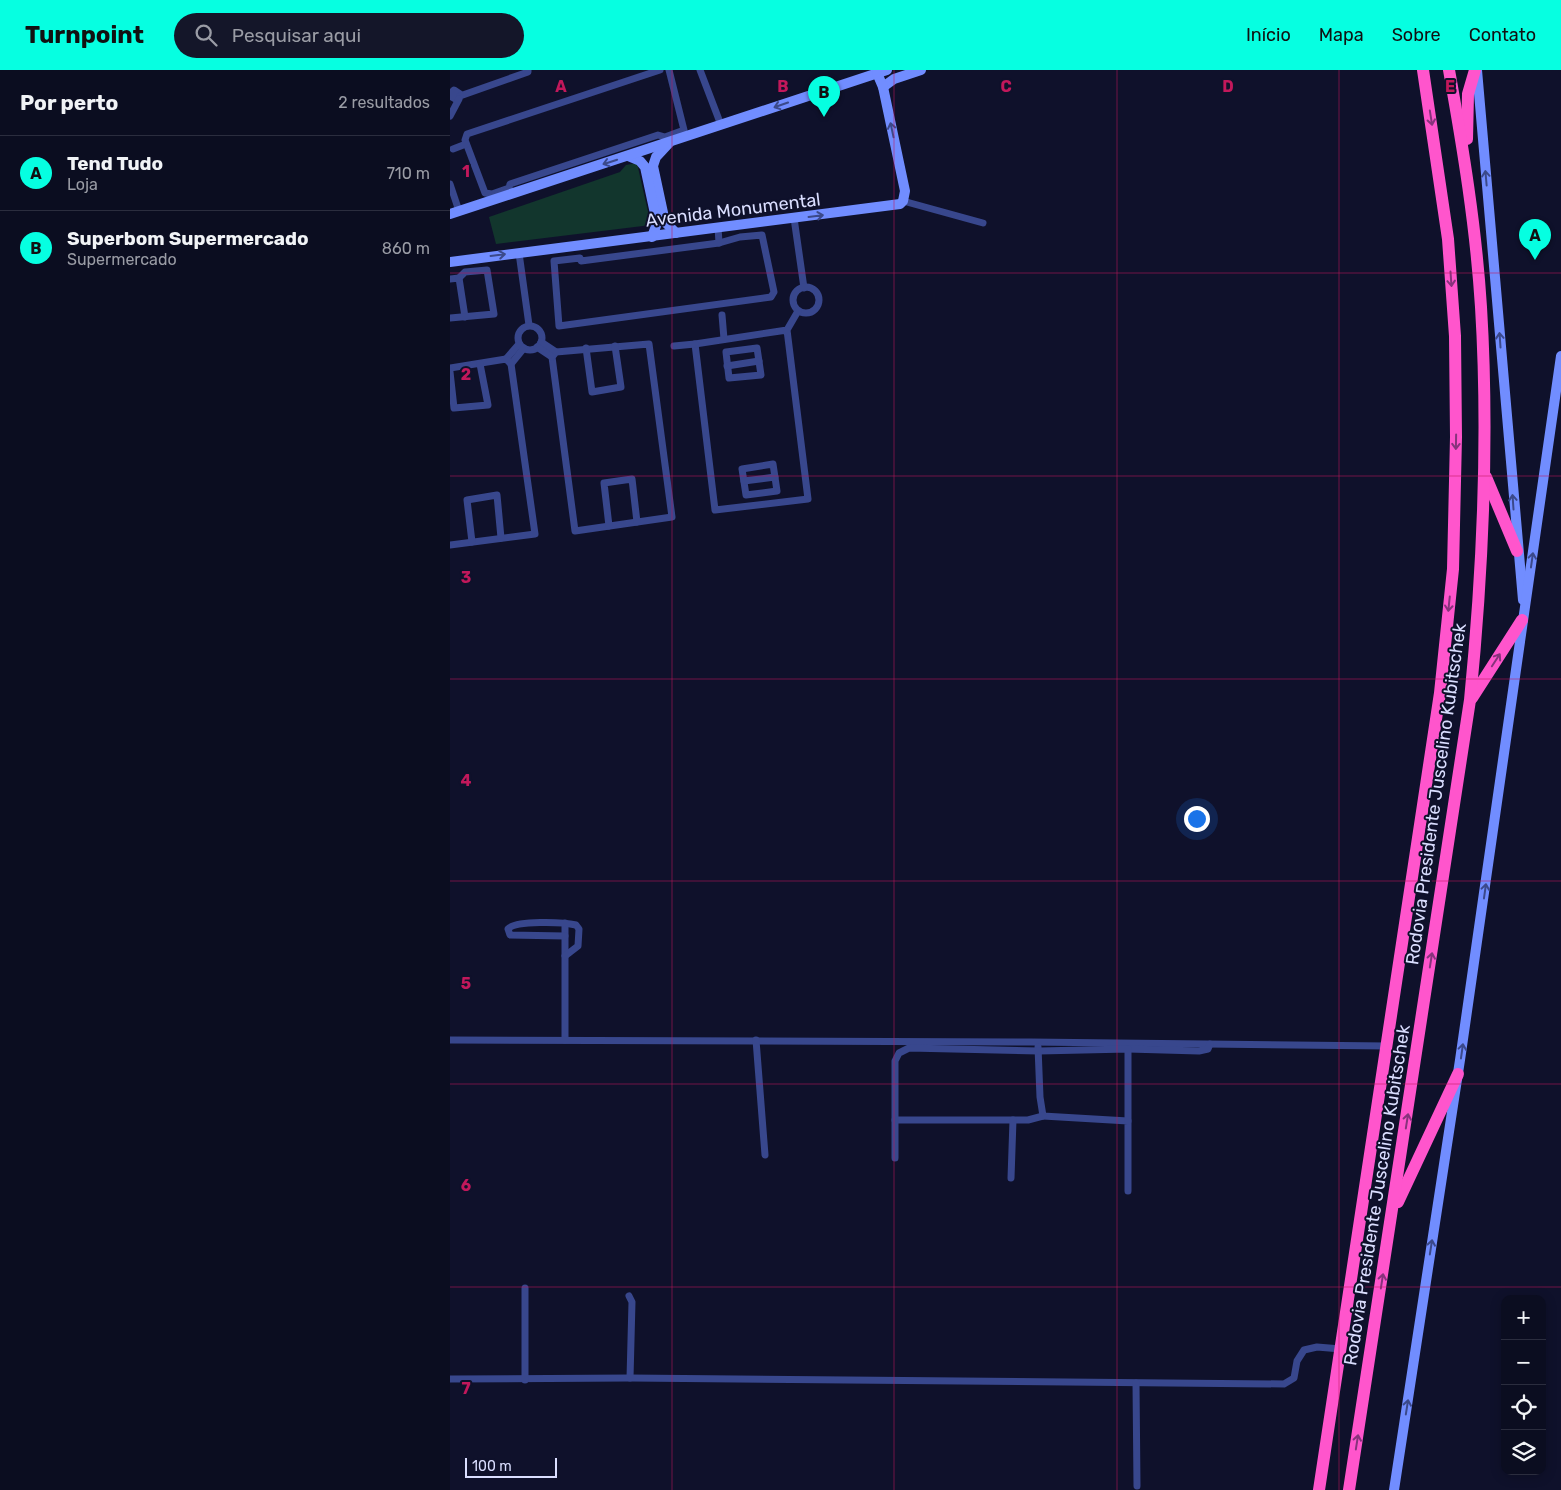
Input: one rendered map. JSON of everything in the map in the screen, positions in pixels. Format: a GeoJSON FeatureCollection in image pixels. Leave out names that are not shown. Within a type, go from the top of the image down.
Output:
{"type":"FeatureCollection","features":[{"type":"Feature","properties":{"kind":"highway","name":"Rodovia Presidente Juscelino Kubitschek"},"geometry":{"type":"LineString","coordinates":[[1319,1490],[1388,1046],[1440,693],[1453,569],[1456,437],[1455,336],[1448,238],[1423,70]]}},
{"type":"Feature","properties":{"kind":"highway","name":"Rodovia Presidente Juscelino Kubitschek"},"geometry":{"type":"LineString","coordinates":[[1349,1490],[1470,700],[1480,584],[1485,388],[1481,305],[1465,157],[1449,70]]}},
{"type":"Feature","properties":{"kind":"highway"},"geometry":{"type":"LineString","coordinates":[[1465,157],[1468,94],[1476,70]]}},
{"type":"Feature","properties":{"kind":"highway"},"geometry":{"type":"LineString","coordinates":[[1484,473],[1517,551]]}},
{"type":"Feature","properties":{"kind":"highway"},"geometry":{"type":"LineString","coordinates":[[1470,700],[1523,614]]}},
{"type":"Feature","properties":{"kind":"highway"},"geometry":{"type":"LineString","coordinates":[[1392,1215],[1458,1074]]}},
{"type":"Feature","properties":{"kind":"street"},"geometry":{"type":"LineString","coordinates":[[450,116],[460,97],[528,72],[528,70]]}},
{"type":"Feature","properties":{"kind":"street"},"geometry":{"type":"LineString","coordinates":[[660,70],[467,134],[464,137],[466,144],[488,194],[508,188],[510,184],[587,157],[658,135],[665,137],[684,130],[669,70]]}},
{"type":"Feature","properties":{"kind":"street"},"geometry":{"type":"LineString","coordinates":[[700,70],[721,125]]}},
{"type":"Feature","properties":{"kind":"street"},"geometry":{"type":"LineString","coordinates":[[883,87],[894,79],[921,70]]}},
{"type":"Feature","properties":{"kind":"street"},"geometry":{"type":"LineString","coordinates":[[1476,70],[1523,614]]}},
{"type":"Feature","properties":{"kind":"street"},"geometry":{"type":"LineString","coordinates":[[450,184],[455,213],[882,72],[883,87],[905,191],[903,202],[983,223]]}},
{"type":"Feature","properties":{"kind":"street"},"geometry":{"type":"LineString","coordinates":[[450,92],[457,90],[460,97]]}},
{"type":"Feature","properties":{"kind":"street"},"geometry":{"type":"LineString","coordinates":[[670,142],[656,157],[653,166],[665,222],[676,233]]}},
{"type":"Feature","properties":{"kind":"street"},"geometry":{"type":"LineString","coordinates":[[453,149],[466,144]]}},
{"type":"Feature","properties":{"kind":"street"},"geometry":{"type":"LineString","coordinates":[[628,156],[640,160],[645,167],[657,223],[652,237]]}},
{"type":"Feature","properties":{"kind":"street"},"geometry":{"type":"LineString","coordinates":[[586,170],[587,157]]}},
{"type":"Feature","properties":{"kind":"street"},"geometry":{"type":"LineString","coordinates":[[577,161],[586,170]]}},
{"type":"Feature","properties":{"kind":"street","name":"Avenida Monumental"},"geometry":{"type":"LineString","coordinates":[[450,262],[895,206],[903,202]]}},
{"type":"Feature","properties":{"kind":"street"},"geometry":{"type":"LineString","coordinates":[[794,218],[804,288]]}},
{"type":"Feature","properties":{"kind":"street"},"geometry":{"type":"LineString","coordinates":[[718,227],[720,243]]}},
{"type":"Feature","properties":{"kind":"street"},"geometry":{"type":"LineString","coordinates":[[764,236],[774,292],[771,297],[559,326],[554,261],[580,258],[581,261],[720,243],[740,237],[764,236]]}},
{"type":"Feature","properties":{"kind":"street"},"geometry":{"type":"LineString","coordinates":[[519,253],[529,325]]}},
{"type":"Feature","properties":{"kind":"street"},"geometry":{"type":"LineString","coordinates":[[450,279],[459,278],[465,272],[488,270],[494,314],[450,318]]}},
{"type":"Feature","properties":{"kind":"street"},"geometry":{"type":"LineString","coordinates":[[459,278],[465,317]]}},
{"type":"Feature","properties":{"kind":"street"},"geometry":{"type":"LineString","coordinates":[[804,288],[816,292],[818,304],[810,313],[798,311],[793,302],[793,297],[799,289],[804,288]]}},
{"type":"Feature","properties":{"kind":"street"},"geometry":{"type":"LineString","coordinates":[[695,344],[716,510],[808,499],[787,330],[798,311]]}},
{"type":"Feature","properties":{"kind":"street"},"geometry":{"type":"LineString","coordinates":[[722,314],[724,339]]}},
{"type":"Feature","properties":{"kind":"street"},"geometry":{"type":"LineString","coordinates":[[529,325],[538,329],[541,334],[539,344],[527,350],[521,346],[518,334],[521,328],[529,325]]}},
{"type":"Feature","properties":{"kind":"street"},"geometry":{"type":"LineString","coordinates":[[674,346],[787,330]]}},
{"type":"Feature","properties":{"kind":"street"},"geometry":{"type":"LineString","coordinates":[[740,337],[742,350]]}},
{"type":"Feature","properties":{"kind":"street"},"geometry":{"type":"LineString","coordinates":[[539,344],[554,354],[586,348],[649,344],[672,517],[575,530],[554,354]]}},
{"type":"Feature","properties":{"kind":"street"},"geometry":{"type":"LineString","coordinates":[[450,368],[508,361],[521,346]]}},
{"type":"Feature","properties":{"kind":"street"},"geometry":{"type":"LineString","coordinates":[[586,348],[592,392],[621,387],[615,346]]}},
{"type":"Feature","properties":{"kind":"street"},"geometry":{"type":"LineString","coordinates":[[757,348],[759,362],[761,374],[729,378],[726,352],[757,348]]}},
{"type":"Feature","properties":{"kind":"street"},"geometry":{"type":"LineString","coordinates":[[1394,1490],[1458,1074],[1561,356]]}},
{"type":"Feature","properties":{"kind":"street"},"geometry":{"type":"LineString","coordinates":[[450,545],[535,534],[508,361]]}},
{"type":"Feature","properties":{"kind":"street"},"geometry":{"type":"LineString","coordinates":[[728,366],[759,362]]}},
{"type":"Feature","properties":{"kind":"street"},"geometry":{"type":"LineString","coordinates":[[450,372],[454,408],[488,405],[480,364]]}},
{"type":"Feature","properties":{"kind":"street"},"geometry":{"type":"LineString","coordinates":[[773,464],[775,476],[777,490],[746,495],[742,469],[773,464]]}},
{"type":"Feature","properties":{"kind":"street"},"geometry":{"type":"LineString","coordinates":[[744,481],[775,476]]}},
{"type":"Feature","properties":{"kind":"street"},"geometry":{"type":"LineString","coordinates":[[609,526],[604,483],[632,479],[637,522]]}},
{"type":"Feature","properties":{"kind":"street"},"geometry":{"type":"LineString","coordinates":[[760,493],[762,504]]}},
{"type":"Feature","properties":{"kind":"street"},"geometry":{"type":"LineString","coordinates":[[472,542],[467,500],[496,495],[501,538]]}},
{"type":"Feature","properties":{"kind":"street"},"geometry":{"type":"LineString","coordinates":[[565,923],[565,1040]]}},
{"type":"Feature","properties":{"kind":"street"},"geometry":{"type":"LineString","coordinates":[[565,936],[514,936],[508,932],[508,929],[517,924],[565,923],[576,925],[579,930],[578,946],[565,956]]}},
{"type":"Feature","properties":{"kind":"street"},"geometry":{"type":"LineString","coordinates":[[450,1040],[756,1040],[1388,1046]]}},
{"type":"Feature","properties":{"kind":"street"},"geometry":{"type":"LineString","coordinates":[[756,1040],[765,1155]]}},
{"type":"Feature","properties":{"kind":"street"},"geometry":{"type":"LineString","coordinates":[[1038,1042],[1040,1097],[1044,1116]]}},
{"type":"Feature","properties":{"kind":"street"},"geometry":{"type":"LineString","coordinates":[[895,1158],[895,1061],[903,1050],[951,1048],[1038,1051],[1128,1049],[1199,1051],[1205,1050],[1210,1044]]}},
{"type":"Feature","properties":{"kind":"street"},"geometry":{"type":"LineString","coordinates":[[1128,1049],[1128,1191]]}},
{"type":"Feature","properties":{"kind":"street"},"geometry":{"type":"LineString","coordinates":[[895,1120],[1013,1120],[1044,1116],[1128,1121]]}},
{"type":"Feature","properties":{"kind":"street"},"geometry":{"type":"LineString","coordinates":[[1011,1178],[1013,1120]]}},
{"type":"Feature","properties":{"kind":"street"},"geometry":{"type":"LineString","coordinates":[[525,1288],[525,1380]]}},
{"type":"Feature","properties":{"kind":"street"},"geometry":{"type":"LineString","coordinates":[[629,1296],[632,1302],[630,1378]]}},
{"type":"Feature","properties":{"kind":"street"},"geometry":{"type":"LineString","coordinates":[[450,1379],[630,1378],[1284,1384],[1294,1378],[1298,1361],[1304,1350],[1317,1347],[1341,1349]]}},
{"type":"Feature","properties":{"kind":"street"},"geometry":{"type":"LineString","coordinates":[[1136,1383],[1137,1486]]}},
{"type":"Feature","properties":{"kind":"green space"},"geometry":{"type":"Polygon","coordinates":[[[637,163],[651,225],[496,244],[489,217],[620,172],[626,165],[637,163]]]}},
{"type":"Feature","properties":{"kind":"place","name":"Superbom Supermercado"},"geometry":{"type":"Point","coordinates":[824,117]}},
{"type":"Feature","properties":{"kind":"place","name":"Tend Tudo"},"geometry":{"type":"Point","coordinates":[1535,260]}}]}
